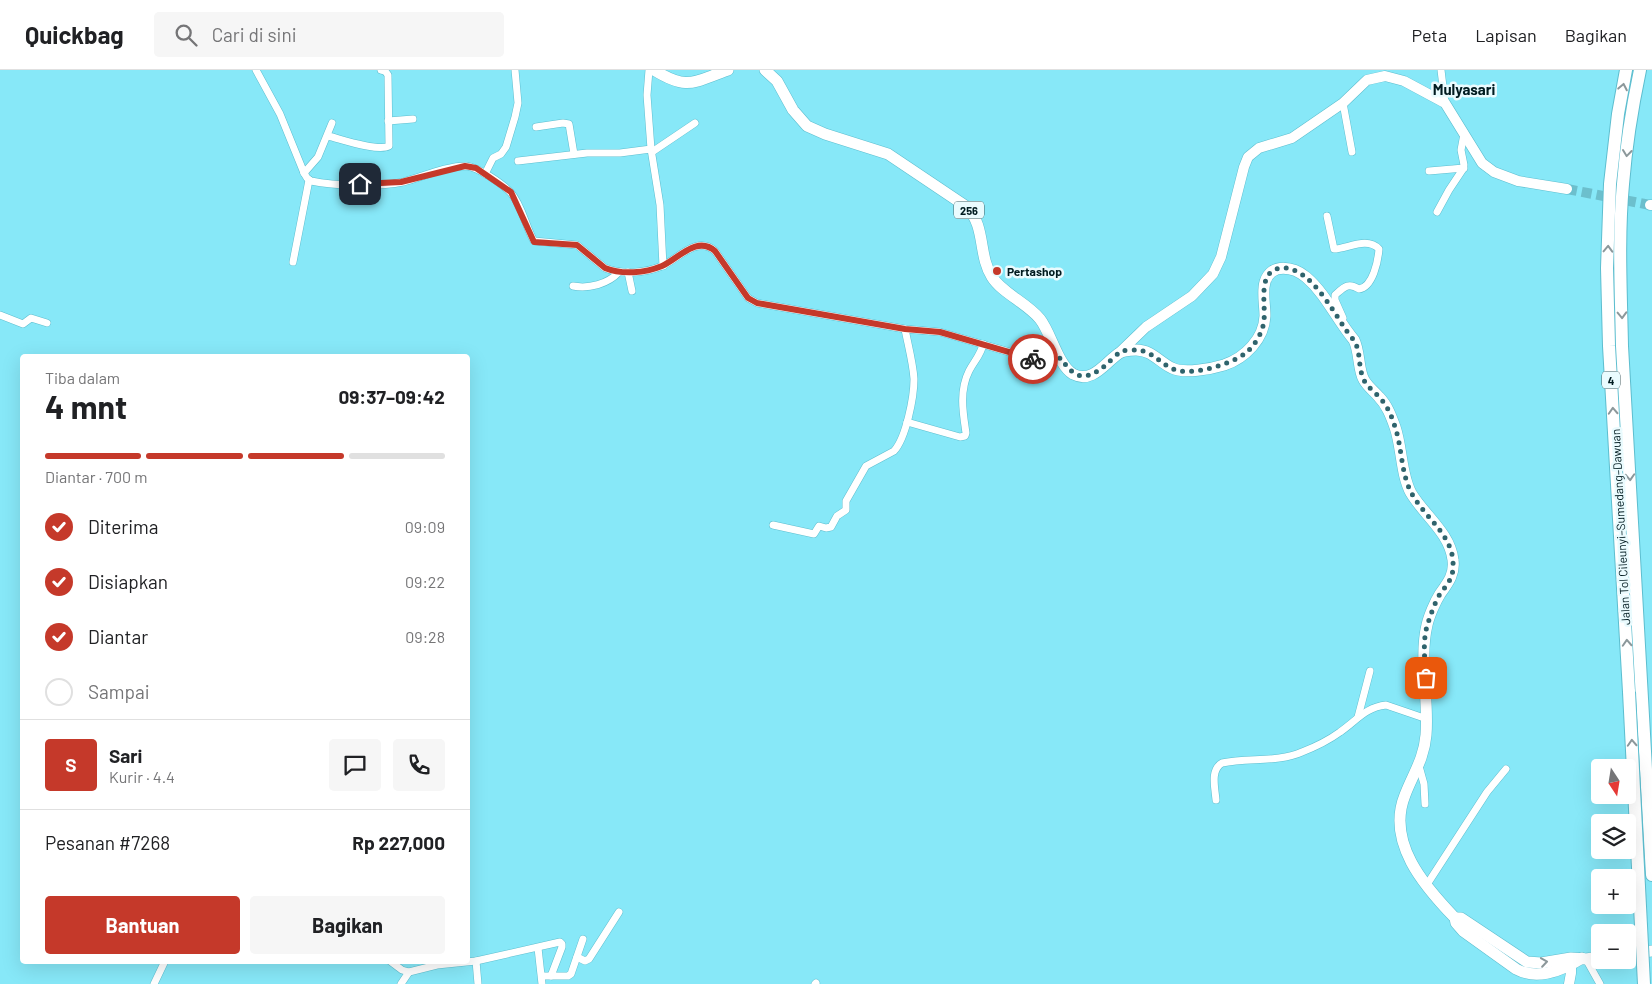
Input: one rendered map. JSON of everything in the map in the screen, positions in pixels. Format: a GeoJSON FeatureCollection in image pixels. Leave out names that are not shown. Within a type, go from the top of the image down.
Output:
{"type":"FeatureCollection","features":[{"type":"Feature","properties":{"kind":"highway","name":"Jalan Tol Cileunyi–Sumedang–Dawuan"},"geometry":{"type":"LineString","coordinates":[[1626,70],[1618,114],[1610,184],[1607,268],[1609,346],[1644,984]]}},
{"type":"Feature","properties":{"kind":"highway","name":"Jalan Tol Cileunyi–Sumedang–Dawuan"},"geometry":{"type":"LineString","coordinates":[[1640,70],[1631,116],[1623,185],[1620,268],[1623,356],[1652,875]]}},
{"type":"Feature","properties":{"kind":"main road"},"geometry":{"type":"LineString","coordinates":[[654,70],[670,80],[688,84],[728,70]]}},
{"type":"Feature","properties":{"kind":"main road","name":"256"},"geometry":{"type":"LineString","coordinates":[[765,70],[776,81],[793,110],[807,126],[888,154],[967,208],[977,222],[986,266],[991,277],[1041,320],[1061,358],[1071,372],[1081,376],[1094,374],[1119,352]]}},
{"type":"Feature","properties":{"kind":"main road"},"geometry":{"type":"LineString","coordinates":[[1119,352],[1160,316],[1192,296],[1213,274],[1222,257],[1244,167],[1253,152],[1266,145],[1284,142],[1292,138],[1343,103],[1367,80],[1385,76],[1404,81],[1445,103],[1482,163],[1494,172],[1518,181],[1567,189]]}},
{"type":"Feature","properties":{"kind":"main road"},"geometry":{"type":"LineString","coordinates":[[1119,352],[1142,350],[1153,354],[1174,369],[1180,371],[1222,366],[1240,357],[1254,344],[1262,331],[1264,321],[1264,290],[1268,275],[1273,271],[1283,268],[1295,271],[1306,278],[1327,302],[1358,348],[1364,380],[1384,403],[1389,412],[1399,442],[1411,492],[1436,525],[1452,553],[1453,571],[1449,584],[1440,595],[1427,624],[1425,658],[1426,736],[1419,766],[1405,795],[1399,813],[1406,850],[1426,886],[1454,918],[1456,923],[1463,930],[1491,944],[1514,961],[1523,973],[1545,974],[1567,967],[1578,960]]}},
{"type":"Feature","properties":{"kind":"main road"},"geometry":{"type":"LineString","coordinates":[[1142,350],[1142,338],[1146,327]]}},
{"type":"Feature","properties":{"kind":"main road"},"geometry":{"type":"LineString","coordinates":[[1636,953],[1652,951]]}},
{"type":"Feature","properties":{"kind":"main road"},"geometry":{"type":"LineString","coordinates":[[1514,961],[1532,963],[1591,958]]}},
{"type":"Feature","properties":{"kind":"main road"},"geometry":{"type":"LineString","coordinates":[[1569,984],[1578,960]]}},
{"type":"Feature","properties":{"kind":"street"},"geometry":{"type":"LineString","coordinates":[[256,70],[280,114],[304,173],[309,180],[293,262]]}},
{"type":"Feature","properties":{"kind":"street"},"geometry":{"type":"LineString","coordinates":[[328,136],[375,147],[386,148],[390,144],[388,75],[385,71],[380,70]]}},
{"type":"Feature","properties":{"kind":"street"},"geometry":{"type":"LineString","coordinates":[[485,174],[493,158],[504,151],[515,117],[518,103],[515,70]]}},
{"type":"Feature","properties":{"kind":"street"},"geometry":{"type":"LineString","coordinates":[[649,70],[647,94],[651,151],[660,205],[662,266]]}},
{"type":"Feature","properties":{"kind":"street"},"geometry":{"type":"LineString","coordinates":[[1441,70],[1445,103]]}},
{"type":"Feature","properties":{"kind":"street"},"geometry":{"type":"LineString","coordinates":[[1343,103],[1352,152]]}},
{"type":"Feature","properties":{"kind":"street"},"geometry":{"type":"LineString","coordinates":[[388,121],[413,120]]}},
{"type":"Feature","properties":{"kind":"street"},"geometry":{"type":"LineString","coordinates":[[536,127],[563,122],[569,124],[571,126],[574,154]]}},
{"type":"Feature","properties":{"kind":"street"},"geometry":{"type":"LineString","coordinates":[[304,173],[318,157],[332,123]]}},
{"type":"Feature","properties":{"kind":"street"},"geometry":{"type":"LineString","coordinates":[[518,161],[596,152],[651,151],[695,123]]}},
{"type":"Feature","properties":{"kind":"street"},"geometry":{"type":"LineString","coordinates":[[1437,212],[1464,168],[1461,152],[1464,134]]}},
{"type":"Feature","properties":{"kind":"street"},"geometry":{"type":"LineString","coordinates":[[309,180],[340,184],[384,184],[401,182],[465,166],[476,168],[514,196],[534,242],[577,245],[605,268],[619,272],[642,271],[662,266],[691,248],[708,247],[715,251],[748,298],[757,303],[905,329],[940,332],[1032,359],[1061,358]]}},
{"type":"Feature","properties":{"kind":"street"},"geometry":{"type":"LineString","coordinates":[[1429,171],[1464,168]]}},
{"type":"Feature","properties":{"kind":"street"},"geometry":{"type":"LineString","coordinates":[[1327,216],[1334,249],[1364,244],[1376,246],[1378,249],[1376,267],[1366,287],[1359,289],[1349,285],[1336,296],[1335,300],[1344,319],[1347,331]]}},
{"type":"Feature","properties":{"kind":"street"},"geometry":{"type":"LineString","coordinates":[[573,286],[597,286],[614,278],[619,272]]}},
{"type":"Feature","properties":{"kind":"street"},"geometry":{"type":"LineString","coordinates":[[628,272],[632,291]]}},
{"type":"Feature","properties":{"kind":"street"},"geometry":{"type":"LineString","coordinates":[[0,315],[23,324],[31,318],[47,323]]}},
{"type":"Feature","properties":{"kind":"street"},"geometry":{"type":"LineString","coordinates":[[772,526],[814,534],[819,526],[832,527],[837,516],[846,510],[846,501],[868,464],[896,450],[906,426],[914,377],[905,329]]}},
{"type":"Feature","properties":{"kind":"street"},"geometry":{"type":"LineString","coordinates":[[906,426],[960,437],[965,436],[962,398],[967,375],[982,352],[983,344]]}},
{"type":"Feature","properties":{"kind":"street"},"geometry":{"type":"LineString","coordinates":[[1358,717],[1370,671]]}},
{"type":"Feature","properties":{"kind":"street"},"geometry":{"type":"LineString","coordinates":[[1216,800],[1215,774],[1219,765],[1226,762],[1272,759],[1300,753],[1340,732],[1373,707],[1386,705],[1427,719]]}},
{"type":"Feature","properties":{"kind":"street"},"geometry":{"type":"LineString","coordinates":[[1419,766],[1424,784],[1425,804]]}},
{"type":"Feature","properties":{"kind":"street"},"geometry":{"type":"LineString","coordinates":[[1426,886],[1487,792],[1506,769]]}},
{"type":"Feature","properties":{"kind":"street"},"geometry":{"type":"LineString","coordinates":[[577,957],[585,961],[589,960],[619,912]]}},
{"type":"Feature","properties":{"kind":"street"},"geometry":{"type":"LineString","coordinates":[[538,948],[542,980],[551,976],[570,975],[583,940]]}},
{"type":"Feature","properties":{"kind":"street"},"geometry":{"type":"LineString","coordinates":[[470,962],[538,948],[556,942],[562,943],[551,976]]}},
{"type":"Feature","properties":{"kind":"street"},"geometry":{"type":"LineString","coordinates":[[1578,960],[1600,984]]}},
{"type":"Feature","properties":{"kind":"street"},"geometry":{"type":"LineString","coordinates":[[476,961],[478,984]]}},
{"type":"Feature","properties":{"kind":"street"},"geometry":{"type":"LineString","coordinates":[[154,984],[164,964]]}},
{"type":"Feature","properties":{"kind":"street"},"geometry":{"type":"LineString","coordinates":[[394,964],[402,970],[409,972],[447,964]]}},
{"type":"Feature","properties":{"kind":"street"},"geometry":{"type":"LineString","coordinates":[[401,984],[409,972]]}},
{"type":"Feature","properties":{"kind":"tunnel"},"geometry":{"type":"LineString","coordinates":[[1567,189],[1650,205]]}},
{"type":"Feature","properties":{"kind":"way so far"},"geometry":{"type":"LineString","coordinates":[[1033,359],[1061,358],[1071,372],[1081,376],[1094,374],[1119,352],[1131,350],[1148,351],[1168,366],[1180,371],[1222,366],[1247,352],[1262,331],[1264,321],[1264,290],[1268,275],[1273,271],[1283,268],[1291,269],[1306,278],[1327,302],[1354,340],[1358,348],[1362,377],[1384,403],[1395,427],[1411,492],[1436,525],[1452,553],[1454,561],[1449,584],[1440,595],[1427,624],[1426,678]]}},
{"type":"Feature","properties":{"kind":"place","name":"Pertashop"},"geometry":{"type":"Point","coordinates":[997,271]}},
{"type":"Feature","properties":{"kind":"district","name":"Mulyasari"},"geometry":{"type":"Point","coordinates":[1464,89]}},
{"type":"Feature","properties":{"kind":"route"},"geometry":{"type":"LineString","coordinates":[[360,184],[401,182],[453,168],[465,166],[476,168],[511,192],[534,242],[560,242],[577,245],[610,270],[628,272],[647,270],[662,266],[691,248],[708,247],[715,251],[748,298],[757,303],[905,329],[940,332],[1033,359]]}}]}
